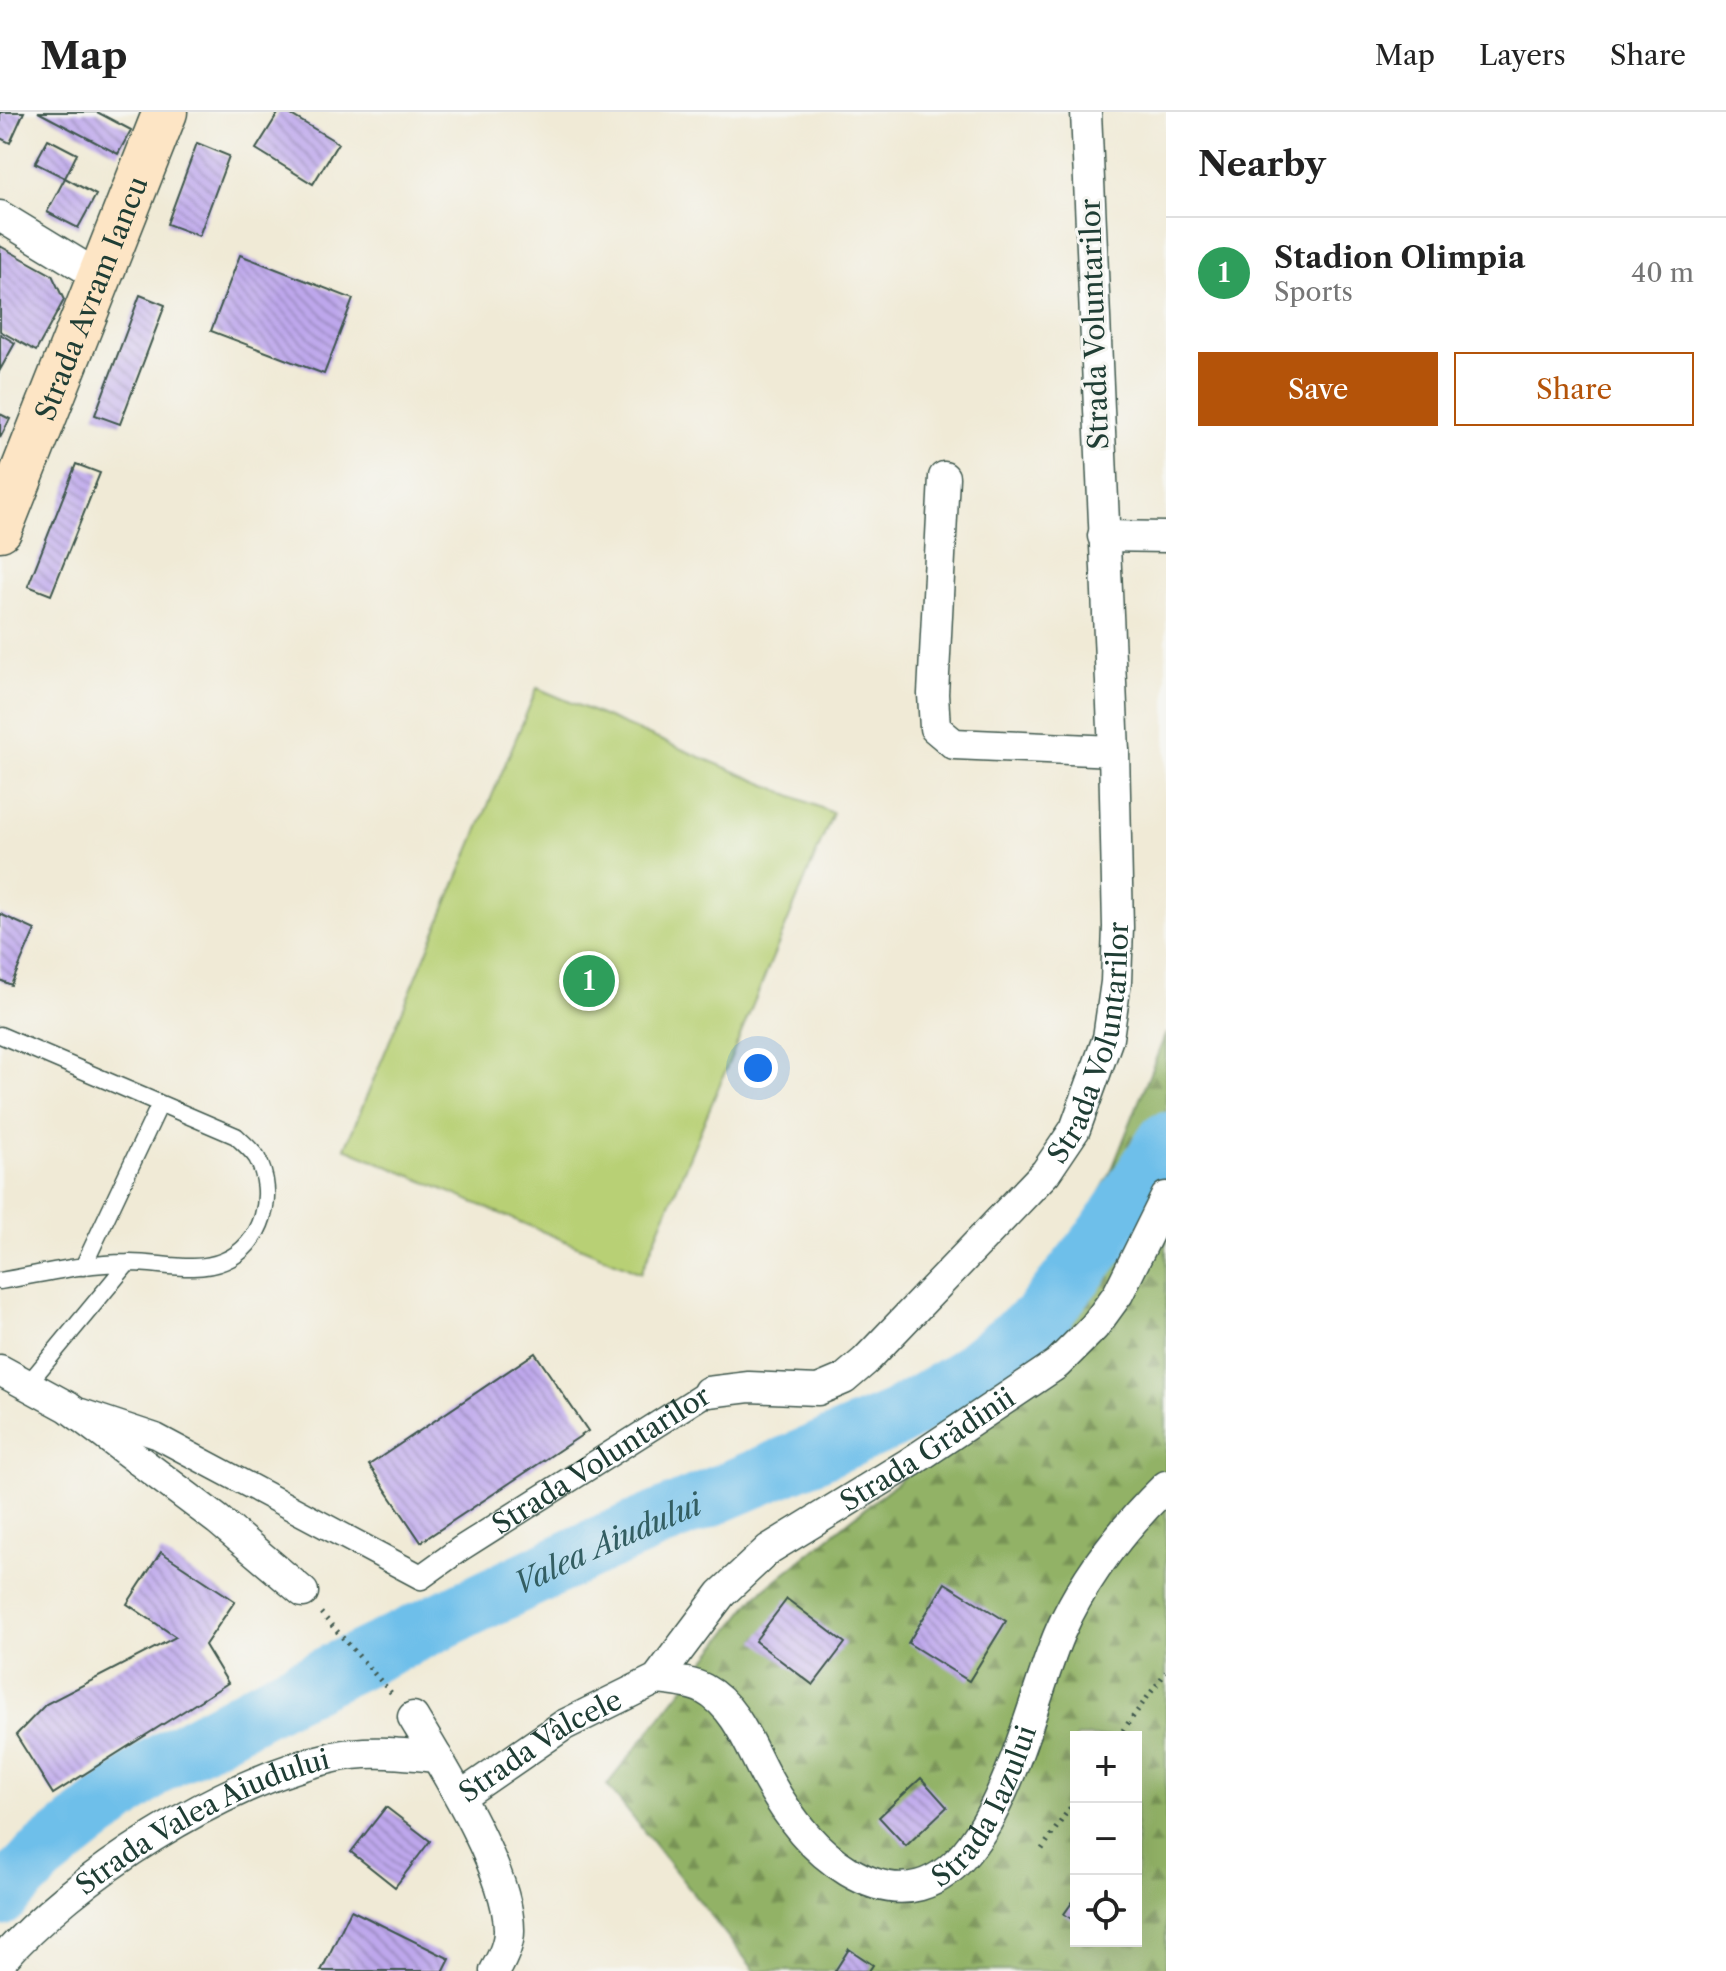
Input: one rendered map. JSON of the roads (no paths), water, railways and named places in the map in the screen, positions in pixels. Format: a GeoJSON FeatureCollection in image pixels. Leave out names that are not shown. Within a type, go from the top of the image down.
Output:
{"type":"FeatureCollection","features":[{"type":"Feature","properties":{"kind":"main road","name":"Strada Avram Iancu"},"geometry":{"type":"LineString","coordinates":[[0,529],[165,112]]}},
{"type":"Feature","properties":{"kind":"street","name":"Strada Voluntarilor"},"geometry":{"type":"LineString","coordinates":[[68,1407],[156,1436],[421,1577],[460,1549],[708,1392],[749,1387],[818,1390],[844,1379],[1046,1172],[1075,1129],[1108,1038],[1116,982],[1114,751],[1086,112]]}},
{"type":"Feature","properties":{"kind":"street"},"geometry":{"type":"LineString","coordinates":[[0,216],[100,277]]}},
{"type":"Feature","properties":{"kind":"street"},"geometry":{"type":"LineString","coordinates":[[944,477],[933,694],[935,728],[954,744],[1114,751]]}},
{"type":"Feature","properties":{"kind":"street"},"geometry":{"type":"LineString","coordinates":[[1103,536],[1166,537]]}},
{"type":"Feature","properties":{"kind":"street","name":"Strada Grădinii"},"geometry":{"type":"LineString","coordinates":[[657,1679],[721,1594],[769,1549],[911,1462],[1057,1364],[1094,1327],[1118,1294],[1166,1197]]}},
{"type":"Feature","properties":{"kind":"street"},"geometry":{"type":"LineString","coordinates":[[0,1370],[68,1407],[218,1520],[303,1592]]}},
{"type":"Feature","properties":{"kind":"street","name":"Strada Iazului"},"geometry":{"type":"LineString","coordinates":[[657,1679],[689,1683],[720,1700],[799,1829],[827,1859],[864,1881],[891,1888],[921,1887],[946,1873],[965,1854],[990,1816],[1011,1773],[1061,1629],[1111,1547],[1166,1486]]}},
{"type":"Feature","properties":{"kind":"street","name":"Strada Vâlcele"},"geometry":{"type":"LineString","coordinates":[[495,1971],[504,1955],[510,1932],[506,1908],[461,1796],[564,1725],[657,1679]]}},
{"type":"Feature","properties":{"kind":"street"},"geometry":{"type":"LineString","coordinates":[[413,1717],[461,1796]]}},
{"type":"Feature","properties":{"kind":"street","name":"Strada Valea Aiudului"},"geometry":{"type":"LineString","coordinates":[[0,1962],[76,1892],[149,1839],[209,1805],[269,1778],[334,1757],[383,1752],[437,1757]]}},
{"type":"Feature","properties":{"kind":"lane"},"geometry":{"type":"LineString","coordinates":[[0,1035],[236,1136],[256,1156],[265,1178],[265,1212],[253,1239],[224,1261],[203,1267],[128,1263],[83,1267],[0,1281]]}},
{"type":"Feature","properties":{"kind":"lane"},"geometry":{"type":"LineString","coordinates":[[83,1267],[160,1104]]}},
{"type":"Feature","properties":{"kind":"lane"},"geometry":{"type":"LineString","coordinates":[[27,1385],[128,1263]]}},
{"type":"Feature","properties":{"kind":"waterway","name":"Valea Aiudului"},"geometry":{"type":"LineString","coordinates":[[0,1898],[40,1858],[157,1765],[286,1695],[600,1545],[897,1418],[959,1381],[1039,1319],[1106,1234],[1166,1141]]}},
{"type":"Feature","properties":{"kind":"place","name":"Stadion Olimpia"},"geometry":{"type":"Point","coordinates":[589,981]}}]}
